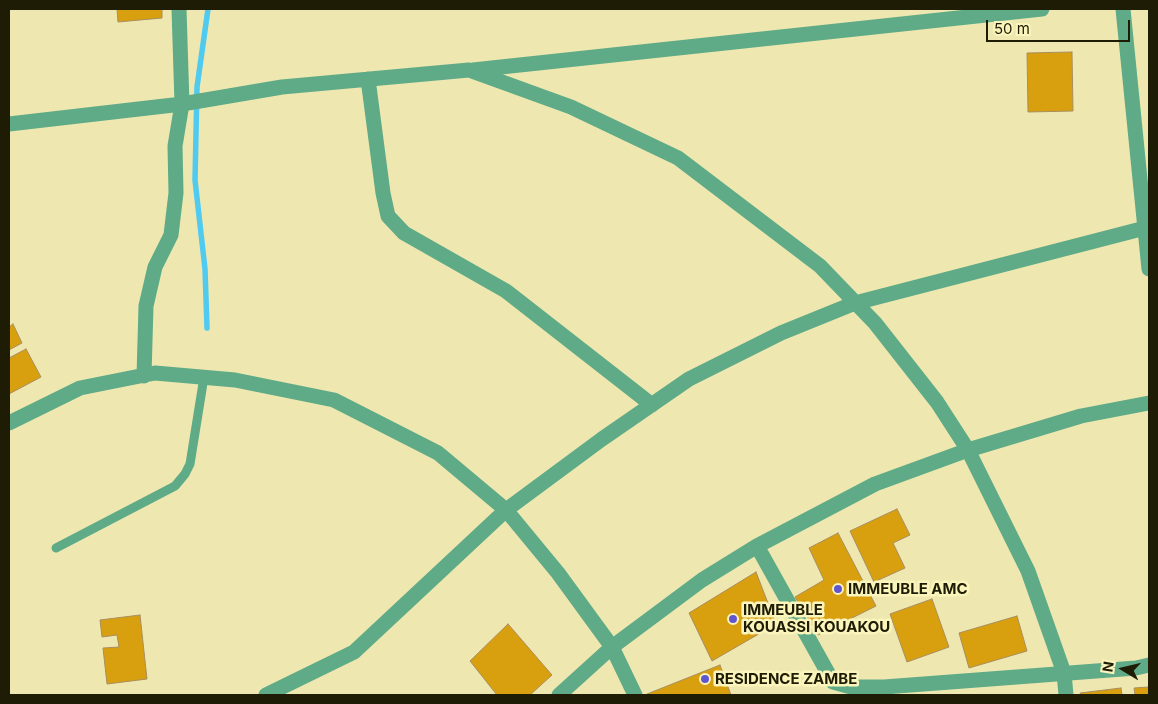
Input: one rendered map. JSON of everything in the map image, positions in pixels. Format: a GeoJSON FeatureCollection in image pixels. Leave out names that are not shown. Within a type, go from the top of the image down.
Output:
{"type":"FeatureCollection","features":[{"type":"Feature","properties":{"kind":"street"},"geometry":{"type":"LineString","coordinates":[[144,376],[146,306],[155,267],[171,235],[176,193],[175,146],[182,104],[179,9]]}},
{"type":"Feature","properties":{"kind":"street"},"geometry":{"type":"LineString","coordinates":[[9,124],[182,104],[282,87],[469,70],[1042,9]]}},
{"type":"Feature","properties":{"kind":"street"},"geometry":{"type":"LineString","coordinates":[[1124,9],[1149,269]]}},
{"type":"Feature","properties":{"kind":"street"},"geometry":{"type":"LineString","coordinates":[[469,70],[571,107],[678,158],[820,266],[855,302],[875,323],[937,402],[968,450],[1028,571],[1064,673],[1066,695]]}},
{"type":"Feature","properties":{"kind":"street"},"geometry":{"type":"LineString","coordinates":[[368,79],[383,193],[388,216],[404,233],[506,291],[652,405]]}},
{"type":"Feature","properties":{"kind":"street"},"geometry":{"type":"LineString","coordinates":[[266,695],[354,652],[506,510],[689,379],[781,333],[855,302],[1145,228]]}},
{"type":"Feature","properties":{"kind":"street"},"geometry":{"type":"LineString","coordinates":[[9,423],[80,388],[155,374],[235,380],[334,400],[438,453],[506,510],[558,573],[612,647],[635,695]]}},
{"type":"Feature","properties":{"kind":"street"},"geometry":{"type":"LineString","coordinates":[[559,695],[612,647],[702,580],[757,546],[875,484],[968,450],[1081,416],[1149,403]]}},
{"type":"Feature","properties":{"kind":"street"},"geometry":{"type":"LineString","coordinates":[[757,546],[833,682],[850,687],[884,686],[1136,668],[1149,665]]}},
{"type":"Feature","properties":{"kind":"lane"},"geometry":{"type":"LineString","coordinates":[[56,548],[175,486],[185,474],[190,464],[204,377]]}},
{"type":"Feature","properties":{"kind":"building"},"geometry":{"type":"Polygon","coordinates":[[[117,9],[162,9],[162,18],[118,22],[117,9]]]}},
{"type":"Feature","properties":{"kind":"building"},"geometry":{"type":"Polygon","coordinates":[[[1072,52],[1073,111],[1028,112],[1027,53],[1072,52]]]}},
{"type":"Feature","properties":{"kind":"building"},"geometry":{"type":"Polygon","coordinates":[[[13,324],[22,343],[9,350],[9,327],[13,324]]]}},
{"type":"Feature","properties":{"kind":"building"},"geometry":{"type":"Polygon","coordinates":[[[26,349],[41,377],[9,394],[9,358],[26,349]]]}},
{"type":"Feature","properties":{"kind":"building"},"geometry":{"type":"Polygon","coordinates":[[[897,509],[910,535],[893,543],[905,568],[874,582],[850,531],[897,509]]]}},
{"type":"Feature","properties":{"kind":"building","name":"IMMEUBLE AMC"},"geometry":{"type":"Polygon","coordinates":[[[838,533],[876,606],[818,635],[795,597],[824,580],[809,548],[838,533]]]}},
{"type":"Feature","properties":{"kind":"building","name":"IMMEUBLE KOUASSI KOUAKOU"},"geometry":{"type":"Polygon","coordinates":[[[756,572],[776,624],[712,661],[689,613],[756,572]]]}},
{"type":"Feature","properties":{"kind":"building"},"geometry":{"type":"Polygon","coordinates":[[[932,599],[949,647],[907,662],[890,614],[932,599]]]}},
{"type":"Feature","properties":{"kind":"building"},"geometry":{"type":"Polygon","coordinates":[[[140,615],[147,679],[107,684],[103,648],[119,647],[117,635],[102,637],[100,620],[140,615]]]}},
{"type":"Feature","properties":{"kind":"building"},"geometry":{"type":"Polygon","coordinates":[[[1017,616],[1027,651],[969,668],[959,633],[1017,616]]]}},
{"type":"Feature","properties":{"kind":"building"},"geometry":{"type":"Polygon","coordinates":[[[508,624],[552,675],[530,695],[497,695],[470,661],[508,624]]]}},
{"type":"Feature","properties":{"kind":"building","name":"RESIDENCE ZAMBE"},"geometry":{"type":"Polygon","coordinates":[[[720,665],[731,695],[647,695],[647,694],[720,665]]]}},
{"type":"Feature","properties":{"kind":"building"},"geometry":{"type":"Polygon","coordinates":[[[1149,687],[1149,695],[1135,695],[1134,688],[1149,687]]]}},
{"type":"Feature","properties":{"kind":"building"},"geometry":{"type":"Polygon","coordinates":[[[1121,688],[1122,695],[1081,695],[1080,693],[1121,688]]]}},
{"type":"Feature","properties":{"kind":"waterway"},"geometry":{"type":"LineString","coordinates":[[207,328],[205,269],[195,180],[197,87],[208,9]]}},
{"type":"Feature","properties":{"kind":"place","name":"IMMEUBLE AMC"},"geometry":{"type":"Point","coordinates":[838,589]}},
{"type":"Feature","properties":{"kind":"place","name":"IMMEUBLE KOUASSI KOUAKOU"},"geometry":{"type":"Point","coordinates":[733,619]}},
{"type":"Feature","properties":{"kind":"place","name":"RESIDENCE ZAMBE"},"geometry":{"type":"Point","coordinates":[705,679]}}]}
